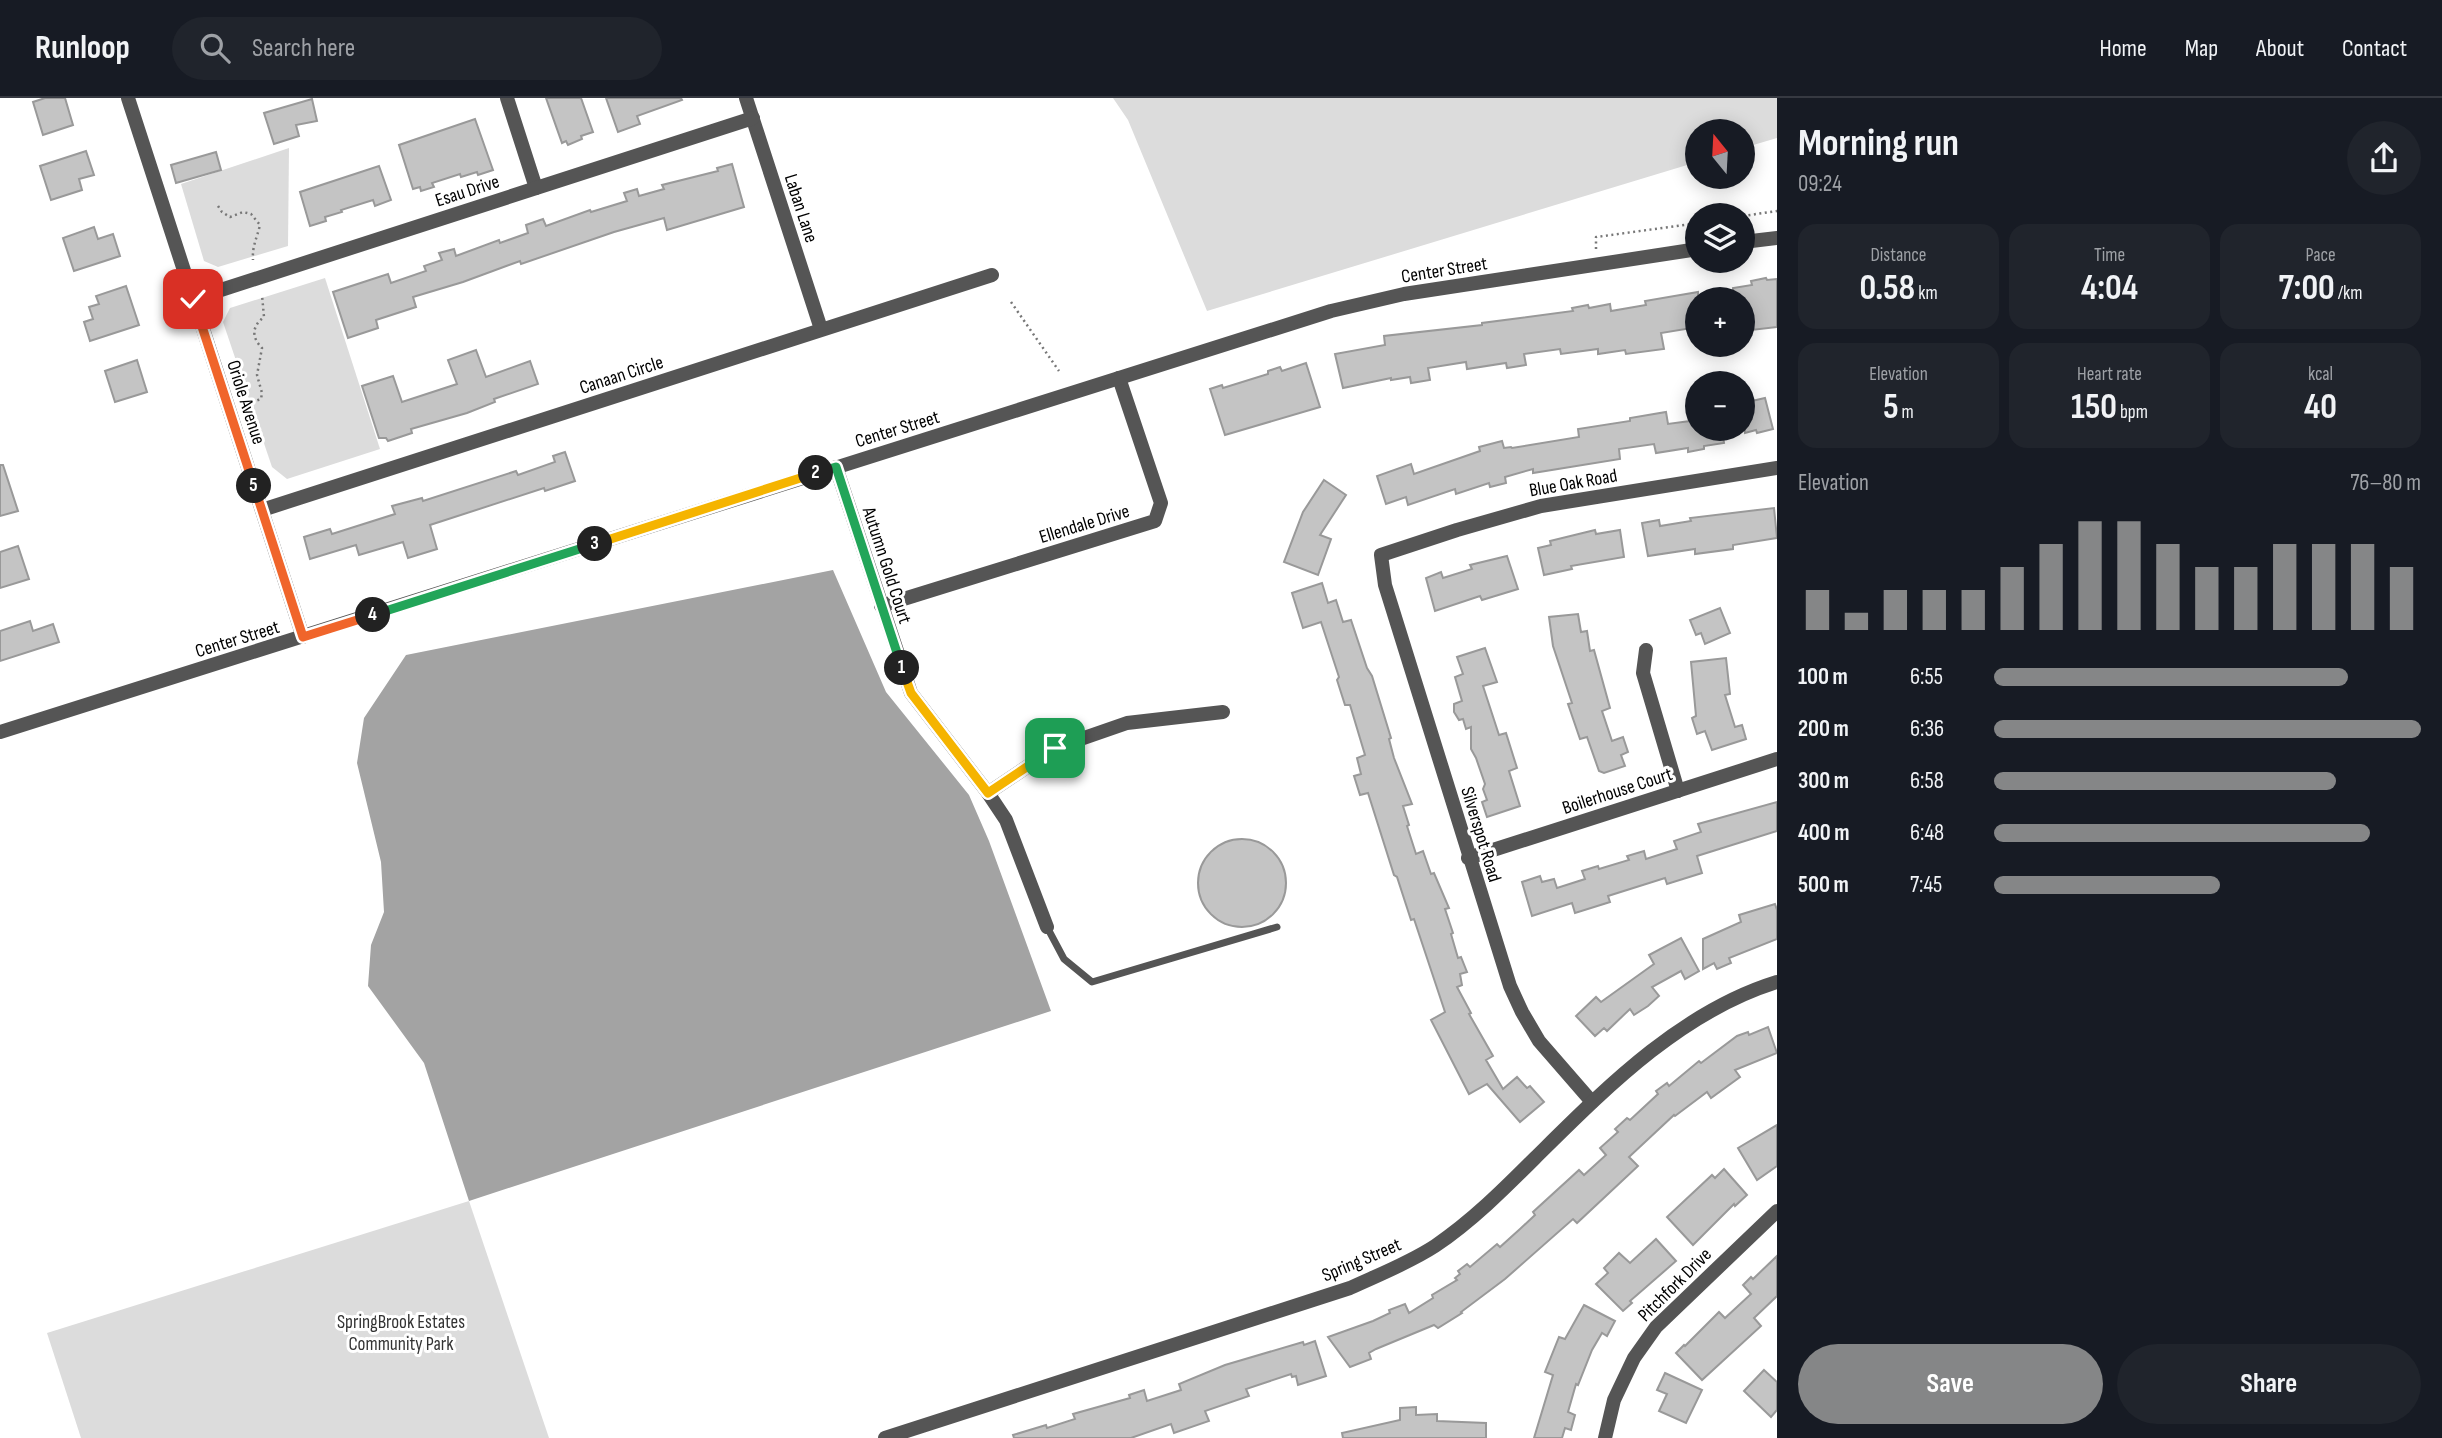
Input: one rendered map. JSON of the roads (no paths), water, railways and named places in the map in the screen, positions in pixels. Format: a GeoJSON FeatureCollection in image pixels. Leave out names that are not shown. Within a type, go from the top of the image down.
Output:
{"type":"FeatureCollection","features":[{"type":"Feature","properties":{"kind":"street","name":"Oriole Avenue"},"geometry":{"type":"LineString","coordinates":[[128,98],[303,637]]}},
{"type":"Feature","properties":{"kind":"street"},"geometry":{"type":"LineString","coordinates":[[507,98],[536,188]]}},
{"type":"Feature","properties":{"kind":"street","name":"Laban Lane"},"geometry":{"type":"LineString","coordinates":[[746,98],[821,329]]}},
{"type":"Feature","properties":{"kind":"street","name":"Esau Drive"},"geometry":{"type":"LineString","coordinates":[[193,299],[753,118]]}},
{"type":"Feature","properties":{"kind":"street"},"geometry":{"type":"LineString","coordinates":[[1755,241],[1777,238]]}},
{"type":"Feature","properties":{"kind":"street","name":"Center Street"},"geometry":{"type":"LineString","coordinates":[[0,733],[1331,311],[1367,301],[1685,250]]}},
{"type":"Feature","properties":{"kind":"street","name":"Canaan Circle"},"geometry":{"type":"LineString","coordinates":[[262,510],[992,275]]}},
{"type":"Feature","properties":{"kind":"street","name":"Ellendale Drive"},"geometry":{"type":"LineString","coordinates":[[881,606],[1155,521],[1161,503],[1119,378]]}},
{"type":"Feature","properties":{"kind":"street","name":"Autumn Gold Court"},"geometry":{"type":"LineString","coordinates":[[836,467],[911,693],[1006,820],[1047,928]]}},
{"type":"Feature","properties":{"kind":"street","name":"Blue Oak Road"},"geometry":{"type":"LineString","coordinates":[[1381,555],[1541,506],[1777,467]]}},
{"type":"Feature","properties":{"kind":"street","name":"Silverspot Road"},"geometry":{"type":"LineString","coordinates":[[1381,555],[1385,585],[1510,986],[1539,1041],[1592,1102]]}},
{"type":"Feature","properties":{"kind":"street"},"geometry":{"type":"LineString","coordinates":[[1646,650],[1643,673],[1678,791]]}},
{"type":"Feature","properties":{"kind":"street"},"geometry":{"type":"LineString","coordinates":[[988,793],[1055,748],[1126,723],[1223,712]]}},
{"type":"Feature","properties":{"kind":"street","name":"Boilerhouse Court"},"geometry":{"type":"LineString","coordinates":[[1468,858],[1777,759]]}},
{"type":"Feature","properties":{"kind":"street","name":"Spring Street"},"geometry":{"type":"LineString","coordinates":[[885,1438],[1350,1288],[1408,1262],[1435,1246],[1480,1210],[1592,1102],[1672,1035],[1704,1014],[1777,982]]}},
{"type":"Feature","properties":{"kind":"street","name":"Pitchfork Drive"},"geometry":{"type":"LineString","coordinates":[[1605,1438],[1614,1400],[1634,1358],[1656,1327],[1777,1211]]}},
{"type":"Feature","properties":{"kind":"lane"},"geometry":{"type":"LineString","coordinates":[[1047,928],[1064,959],[1092,982],[1277,927]]}},
{"type":"Feature","properties":{"kind":"park label","name":"SpringBrook Estates Community Park"},"geometry":{"type":"Point","coordinates":[401,1332]}}]}
